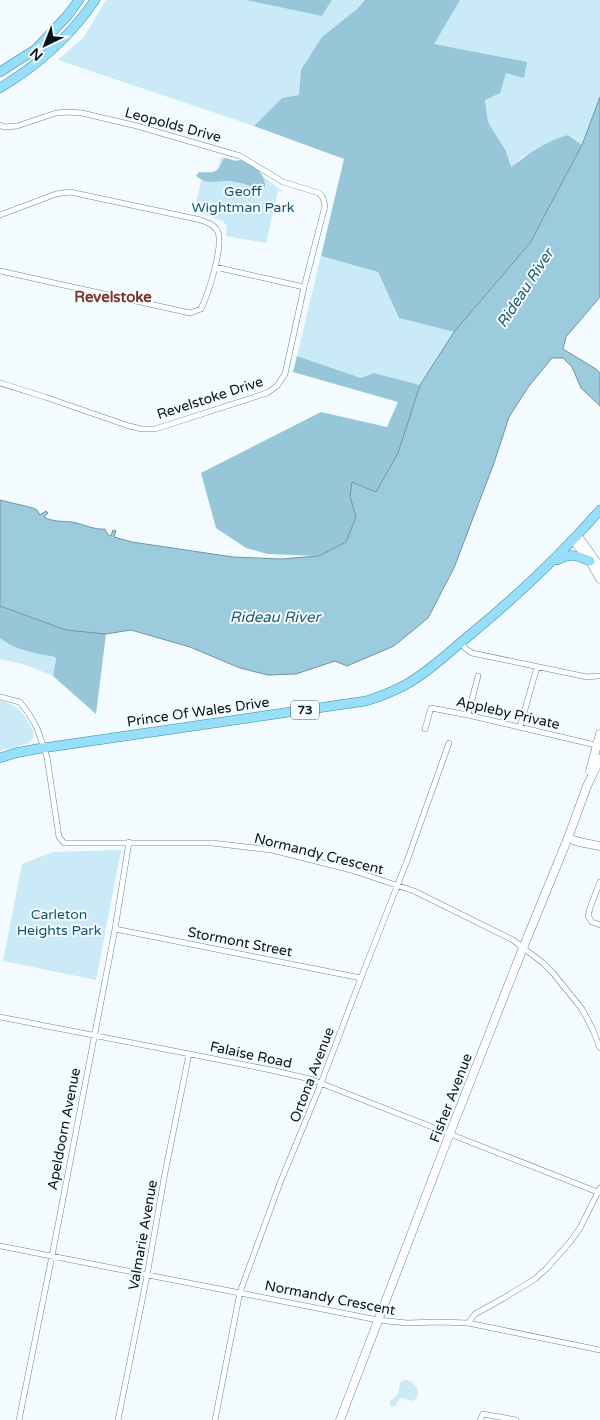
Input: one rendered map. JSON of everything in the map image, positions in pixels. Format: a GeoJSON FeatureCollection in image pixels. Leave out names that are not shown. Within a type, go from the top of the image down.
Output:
{"type":"FeatureCollection","features":[{"type":"Feature","properties":{"kind":"main road"},"geometry":{"type":"LineString","coordinates":[[0,72],[36,49],[68,16],[79,0]]}},
{"type":"Feature","properties":{"kind":"main road"},"geometry":{"type":"LineString","coordinates":[[0,88],[28,71],[56,48],[95,0]]}},
{"type":"Feature","properties":{"kind":"main road","name":"Prince Of Wales Drive"},"geometry":{"type":"LineString","coordinates":[[0,758],[15,753],[45,748],[366,701],[406,685],[490,618],[552,562],[600,510]]}},
{"type":"Feature","properties":{"kind":"main road"},"geometry":{"type":"LineString","coordinates":[[576,538],[600,579]]}},
{"type":"Feature","properties":{"kind":"main road"},"geometry":{"type":"LineString","coordinates":[[576,538],[600,567]]}},
{"type":"Feature","properties":{"kind":"main road"},"geometry":{"type":"LineString","coordinates":[[552,562],[573,554],[590,561]]}},
{"type":"Feature","properties":{"kind":"main road","name":"Fisher Avenue"},"geometry":{"type":"LineString","coordinates":[[340,1420],[450,1133],[568,838],[587,786],[600,734]]}},
{"type":"Feature","properties":{"kind":"main road","name":"Fisher Avenue"},"geometry":{"type":"LineString","coordinates":[[587,786],[600,759]]}},
{"type":"Feature","properties":{"kind":"main road"},"geometry":{"type":"LineString","coordinates":[[568,838],[600,846]]}},
{"type":"Feature","properties":{"kind":"street","name":"Leopolds Drive"},"geometry":{"type":"LineString","coordinates":[[0,125],[4,127],[17,126],[68,112],[82,113],[137,126],[240,156],[283,182],[319,193],[323,198],[325,206]]}},
{"type":"Feature","properties":{"kind":"street"},"geometry":{"type":"LineString","coordinates":[[0,215],[56,194],[70,192],[201,220],[212,224],[218,232],[220,239],[215,267],[206,297],[201,309],[190,313],[0,271]]}},
{"type":"Feature","properties":{"kind":"street","name":"Revelstoke Drive"},"geometry":{"type":"LineString","coordinates":[[0,383],[142,429],[155,429],[267,394],[277,386],[284,374],[325,206]]}},
{"type":"Feature","properties":{"kind":"street"},"geometry":{"type":"LineString","coordinates":[[215,267],[304,288]]}},
{"type":"Feature","properties":{"kind":"street"},"geometry":{"type":"LineString","coordinates":[[461,642],[472,653],[587,677],[598,676]]}},
{"type":"Feature","properties":{"kind":"street"},"geometry":{"type":"LineString","coordinates":[[520,727],[537,667]]}},
{"type":"Feature","properties":{"kind":"street"},"geometry":{"type":"LineString","coordinates":[[468,715],[478,676]]}},
{"type":"Feature","properties":{"kind":"street"},"geometry":{"type":"LineString","coordinates":[[0,697],[20,702],[37,728],[45,748]]}},
{"type":"Feature","properties":{"kind":"street","name":"Appleby Private"},"geometry":{"type":"LineString","coordinates":[[425,728],[431,708],[598,746]]}},
{"type":"Feature","properties":{"kind":"street","name":"Ortona Avenue"},"geometry":{"type":"LineString","coordinates":[[215,1420],[240,1292],[280,1183],[321,1084],[360,978],[407,861],[449,743]]}},
{"type":"Feature","properties":{"kind":"street","name":"Normandy Crescent"},"geometry":{"type":"LineString","coordinates":[[45,748],[58,833],[61,841],[64,843],[212,842],[272,850],[351,870],[414,891],[513,940],[554,973],[582,1009],[600,1048]]}},
{"type":"Feature","properties":{"kind":"street","name":"Apeldoorn Avenue"},"geometry":{"type":"LineString","coordinates":[[19,1420],[115,929],[129,842]]}},
{"type":"Feature","properties":{"kind":"street"},"geometry":{"type":"LineString","coordinates":[[600,882],[588,916],[592,922],[600,925]]}},
{"type":"Feature","properties":{"kind":"street","name":"Stormont Street"},"geometry":{"type":"LineString","coordinates":[[115,929],[360,978]]}},
{"type":"Feature","properties":{"kind":"street","name":"Falaise Road"},"geometry":{"type":"LineString","coordinates":[[0,1017],[310,1079],[599,1191]]}},
{"type":"Feature","properties":{"kind":"street","name":"Valmarie Avenue"},"geometry":{"type":"LineString","coordinates":[[118,1420],[189,1054]]}},
{"type":"Feature","properties":{"kind":"street"},"geometry":{"type":"LineString","coordinates":[[468,1323],[475,1314],[504,1298],[547,1268],[580,1228],[599,1191]]}},
{"type":"Feature","properties":{"kind":"street","name":"Normandy Crescent"},"geometry":{"type":"LineString","coordinates":[[0,1246],[378,1320],[407,1323],[468,1323],[600,1350]]}},
{"type":"Feature","properties":{"kind":"street"},"geometry":{"type":"LineString","coordinates":[[482,1417],[516,1420]]}},
{"type":"Feature","properties":{"kind":"green space"},"geometry":{"type":"Polygon","coordinates":[[[106,0],[245,0],[322,16],[332,0],[365,0],[301,70],[300,95],[282,98],[254,126],[58,60],[84,37],[106,0]]]}},
{"type":"Feature","properties":{"kind":"green space"},"geometry":{"type":"Polygon","coordinates":[[[460,0],[600,0],[600,97],[582,145],[568,135],[522,157],[511,167],[506,151],[488,122],[485,100],[433,44],[460,0]]]}},
{"type":"Feature","properties":{"kind":"green space","name":"Geoff Wightman Park"},"geometry":{"type":"Polygon","coordinates":[[[221,157],[245,163],[283,192],[278,191],[266,243],[226,236],[227,227],[223,221],[194,210],[203,174],[216,176],[221,157]]]}},
{"type":"Feature","properties":{"kind":"green space"},"geometry":{"type":"Polygon","coordinates":[[[321,256],[378,272],[399,318],[454,332],[420,385],[374,373],[361,378],[297,356],[321,256]]]}},
{"type":"Feature","properties":{"kind":"green space"},"geometry":{"type":"Polygon","coordinates":[[[0,638],[19,649],[55,657],[53,676],[23,664],[0,659],[0,638]]]}},
{"type":"Feature","properties":{"kind":"green space"},"geometry":{"type":"Polygon","coordinates":[[[0,701],[13,705],[24,716],[34,732],[33,738],[29,743],[0,751],[0,701]]]}},
{"type":"Feature","properties":{"kind":"green space","name":"Carleton Heights Park"},"geometry":{"type":"Polygon","coordinates":[[[121,850],[96,980],[3,961],[22,864],[53,852],[121,850]]]}},
{"type":"Feature","properties":{"kind":"green space"},"geometry":{"type":"Polygon","coordinates":[[[404,1380],[411,1382],[417,1388],[417,1398],[412,1401],[400,1398],[395,1406],[391,1407],[390,1401],[398,1394],[400,1383],[404,1380]]]}},
{"type":"Feature","properties":{"kind":"shaded area"},"geometry":{"type":"Polygon","coordinates":[[[245,0],[332,0],[322,16],[245,0]]]}},
{"type":"Feature","properties":{"kind":"shaded area"},"geometry":{"type":"Polygon","coordinates":[[[365,0],[460,0],[434,44],[527,62],[524,78],[506,73],[500,93],[485,100],[488,122],[506,151],[511,167],[544,145],[568,135],[582,145],[530,243],[454,332],[399,318],[378,272],[321,256],[344,159],[254,126],[282,98],[299,95],[301,70],[322,37],[357,9],[365,0]]]}},
{"type":"Feature","properties":{"kind":"shaded area"},"geometry":{"type":"Polygon","coordinates":[[[224,158],[247,162],[264,178],[265,187],[259,188],[231,181],[208,182],[196,176],[199,172],[215,171],[220,167],[224,158]]]}},
{"type":"Feature","properties":{"kind":"shaded area"},"geometry":{"type":"Polygon","coordinates":[[[297,356],[361,378],[374,373],[420,385],[398,453],[376,492],[353,482],[350,496],[356,517],[346,542],[319,556],[268,554],[246,548],[216,528],[201,473],[321,412],[387,427],[398,402],[293,372],[297,356]]]}},
{"type":"Feature","properties":{"kind":"shaded area"},"geometry":{"type":"Polygon","coordinates":[[[0,606],[66,630],[106,634],[96,714],[53,676],[55,657],[19,649],[0,638],[0,606]]]}},
{"type":"Feature","properties":{"kind":"water","name":"Rideau River"},"geometry":{"type":"Polygon","coordinates":[[[600,97],[600,297],[566,337],[563,349],[600,373],[600,406],[581,388],[572,367],[563,358],[552,358],[529,386],[509,417],[494,463],[454,568],[428,618],[394,646],[347,666],[335,661],[296,674],[268,675],[240,668],[190,647],[131,630],[106,634],[66,630],[0,606],[0,500],[33,508],[40,515],[46,511],[48,513],[44,517],[51,520],[105,529],[108,535],[111,536],[113,530],[116,531],[114,537],[132,542],[233,557],[281,559],[319,556],[346,542],[356,517],[350,496],[352,482],[376,492],[398,453],[420,385],[454,332],[530,243],[582,145],[600,97]]]}},
{"type":"Feature","properties":{"kind":"district","name":"Revelstoke"},"geometry":{"type":"Point","coordinates":[113,297]}}]}
